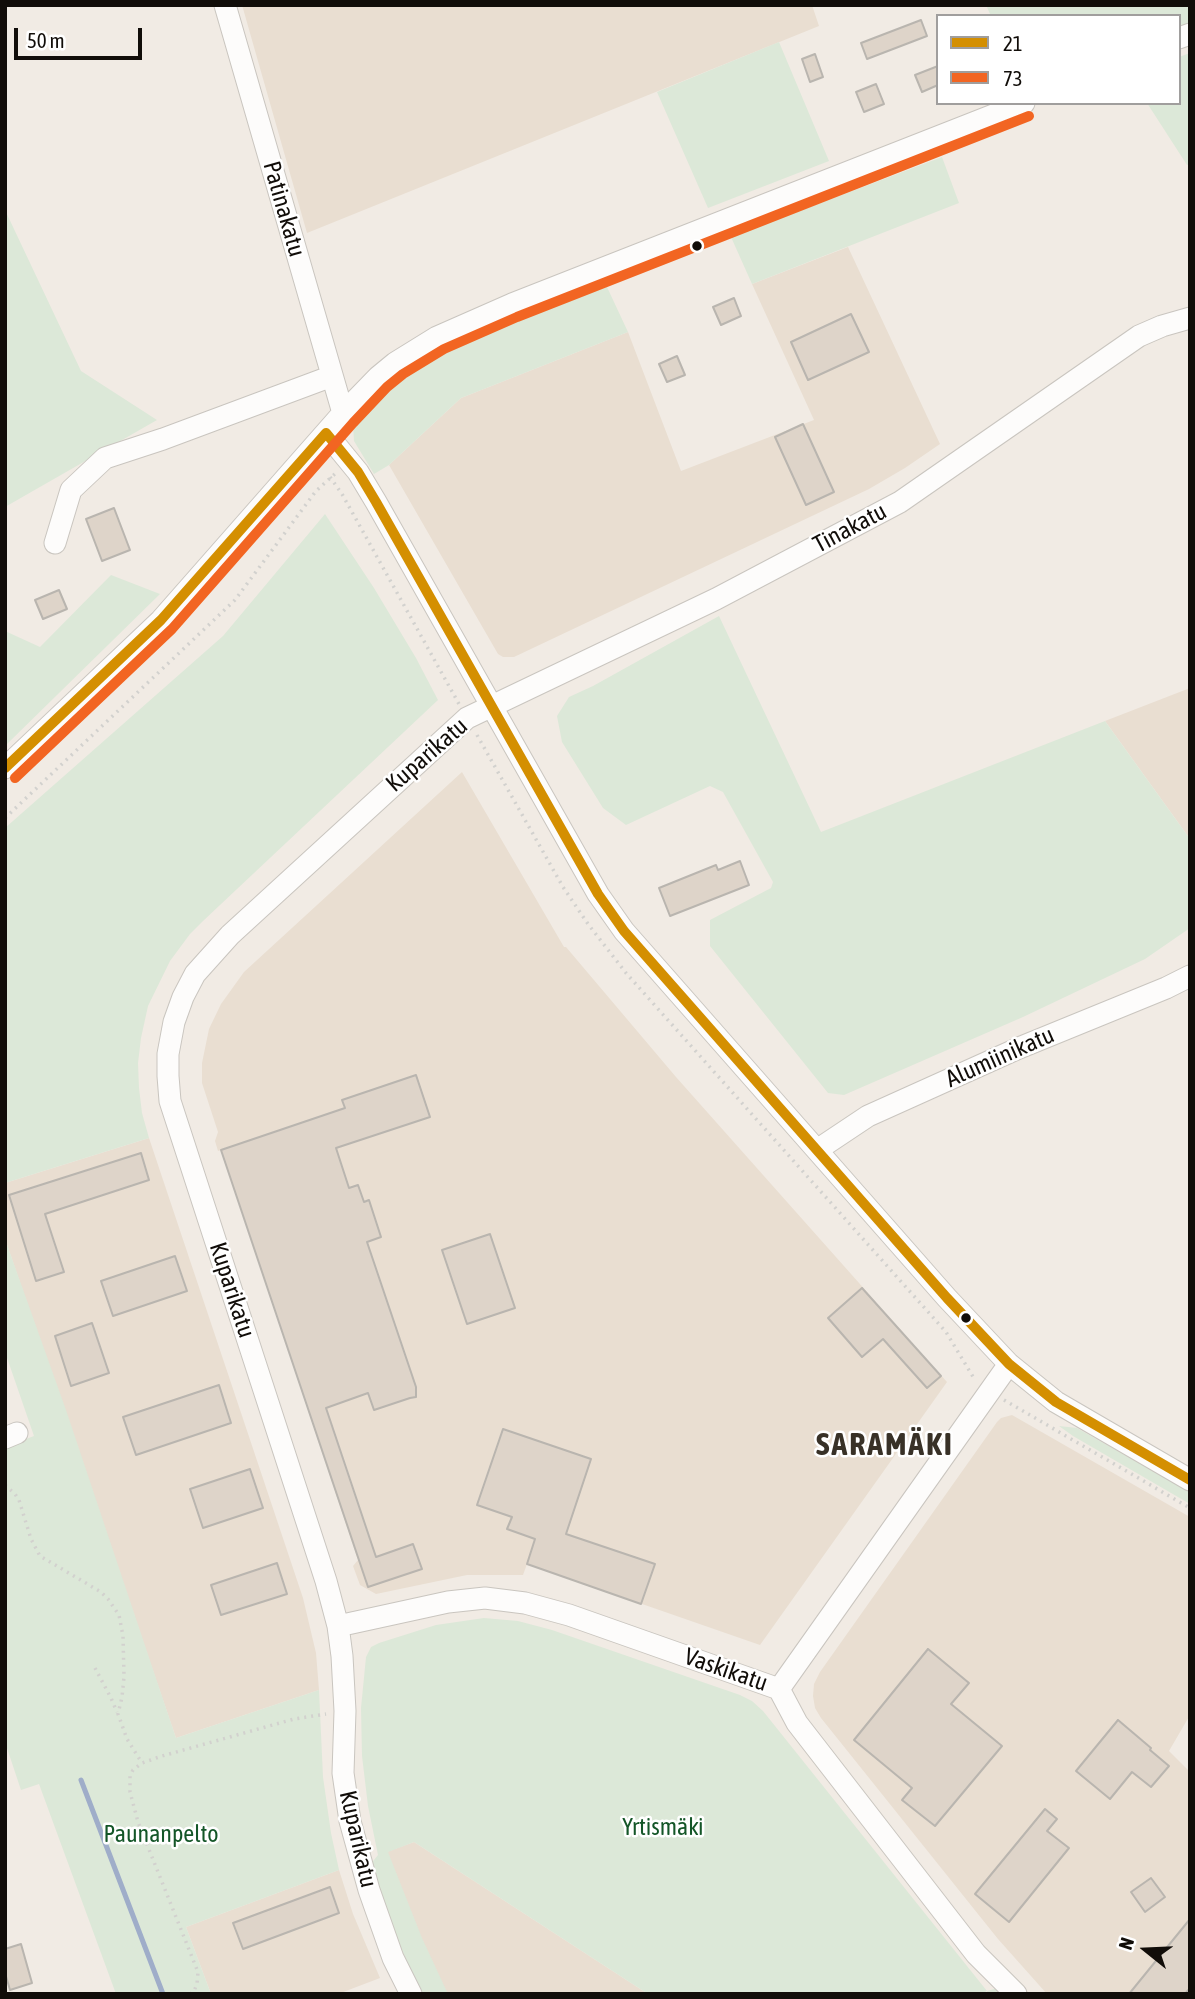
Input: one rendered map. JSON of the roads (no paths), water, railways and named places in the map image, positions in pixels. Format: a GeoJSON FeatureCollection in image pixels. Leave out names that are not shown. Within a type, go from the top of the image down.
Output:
{"type":"FeatureCollection","features":[{"type":"Feature","properties":{"kind":"street","name":"Patinakatu"},"geometry":{"type":"LineString","coordinates":[[226,5],[343,413]]}},
{"type":"Feature","properties":{"kind":"street"},"geometry":{"type":"LineString","coordinates":[[5,768],[161,620],[343,413],[395,363],[437,337],[525,299],[1019,105]]}},
{"type":"Feature","properties":{"kind":"street","name":"Tinakatu"},"geometry":{"type":"LineString","coordinates":[[490,706],[716,599],[900,502],[1139,336],[1190,318]]}},
{"type":"Feature","properties":{"kind":"street"},"geometry":{"type":"LineString","coordinates":[[55,544],[71,490],[105,458],[332,376]]}},
{"type":"Feature","properties":{"kind":"street"},"geometry":{"type":"LineString","coordinates":[[326,433],[349,461],[376,502],[598,894],[624,931],[947,1298],[1009,1364],[1056,1402],[1190,1480]]}},
{"type":"Feature","properties":{"kind":"street","name":"Kuparikatu"},"geometry":{"type":"LineString","coordinates":[[411,1994],[393,1958],[373,1903],[350,1821],[343,1773],[345,1711],[338,1626],[326,1581],[170,1101],[169,1054],[174,1022],[183,997],[195,974],[212,953],[467,718],[490,706]]}},
{"type":"Feature","properties":{"kind":"street","name":"Alumiinikatu"},"geometry":{"type":"LineString","coordinates":[[817,1150],[868,1116],[1019,1048],[1190,976]]}},
{"type":"Feature","properties":{"kind":"street"},"geometry":{"type":"LineString","coordinates":[[779,1689],[1009,1364]]}},
{"type":"Feature","properties":{"kind":"street","name":"Vaskikatu"},"geometry":{"type":"LineString","coordinates":[[338,1626],[448,1602],[485,1598],[525,1603],[569,1615],[779,1689],[797,1723],[976,1954],[1016,1994]]}},
{"type":"Feature","properties":{"kind":"waterway"},"geometry":{"type":"LineString","coordinates":[[81,1780],[163,1994]]}},
{"type":"Feature","properties":{"kind":"district","name":"SARAMÄKI"},"geometry":{"type":"Point","coordinates":[885,1445]}},
{"type":"Feature","properties":{"kind":"park label","name":"Yrtismäki"},"geometry":{"type":"Point","coordinates":[663,1827]}},
{"type":"Feature","properties":{"kind":"park label","name":"Paunanpelto"},"geometry":{"type":"Point","coordinates":[161,1834]}}]}
